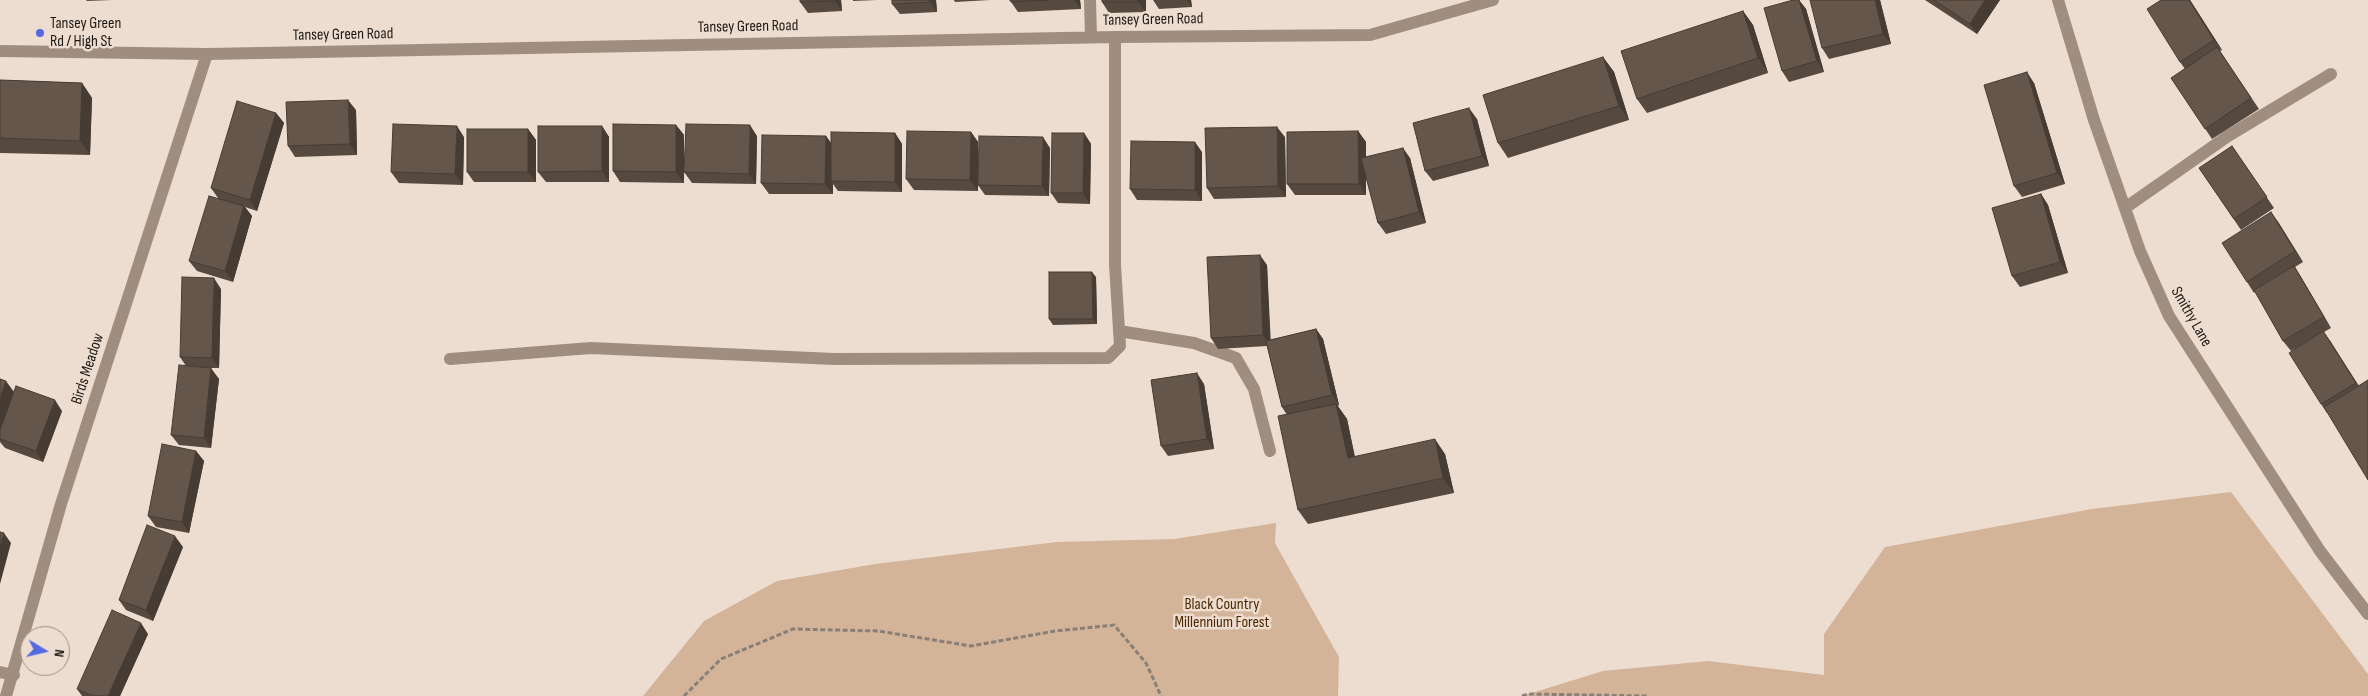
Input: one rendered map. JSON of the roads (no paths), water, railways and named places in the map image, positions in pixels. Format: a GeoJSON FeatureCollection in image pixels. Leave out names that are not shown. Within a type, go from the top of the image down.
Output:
{"type":"FeatureCollection","features":[{"type":"Feature","properties":{"kind":"street"},"geometry":{"type":"LineString","coordinates":[[1090,0],[1091,37]]}},
{"type":"Feature","properties":{"kind":"street","name":"Tansey Green Road"},"geometry":{"type":"LineString","coordinates":[[0,51],[207,54],[1115,36],[1370,34],[1493,0]]}},
{"type":"Feature","properties":{"kind":"street","name":"Smithy Lane"},"geometry":{"type":"LineString","coordinates":[[2058,0],[2094,120],[2140,251],[2169,316],[2320,550],[2368,614]]}},
{"type":"Feature","properties":{"kind":"street"},"geometry":{"type":"LineString","coordinates":[[450,359],[591,348],[834,359],[1108,358],[1120,346],[1115,265],[1115,36]]}},
{"type":"Feature","properties":{"kind":"street","name":"Birds Meadow"},"geometry":{"type":"LineString","coordinates":[[6,696],[14,675],[61,504],[207,54]]}},
{"type":"Feature","properties":{"kind":"street"},"geometry":{"type":"LineString","coordinates":[[2125,208],[2228,136],[2331,74]]}},
{"type":"Feature","properties":{"kind":"street"},"geometry":{"type":"LineString","coordinates":[[1119,332],[1194,343],[1236,358],[1254,389],[1270,451]]}},
{"type":"Feature","properties":{"kind":"street"},"geometry":{"type":"LineString","coordinates":[[0,672],[14,675]]}},
{"type":"Feature","properties":{"kind":"place","name":"Tansey Green Rd / High St"},"geometry":{"type":"Point","coordinates":[40,33]}},
{"type":"Feature","properties":{"kind":"park label","name":"Black Country Millennium Forest"},"geometry":{"type":"Point","coordinates":[1222,614]}}]}
